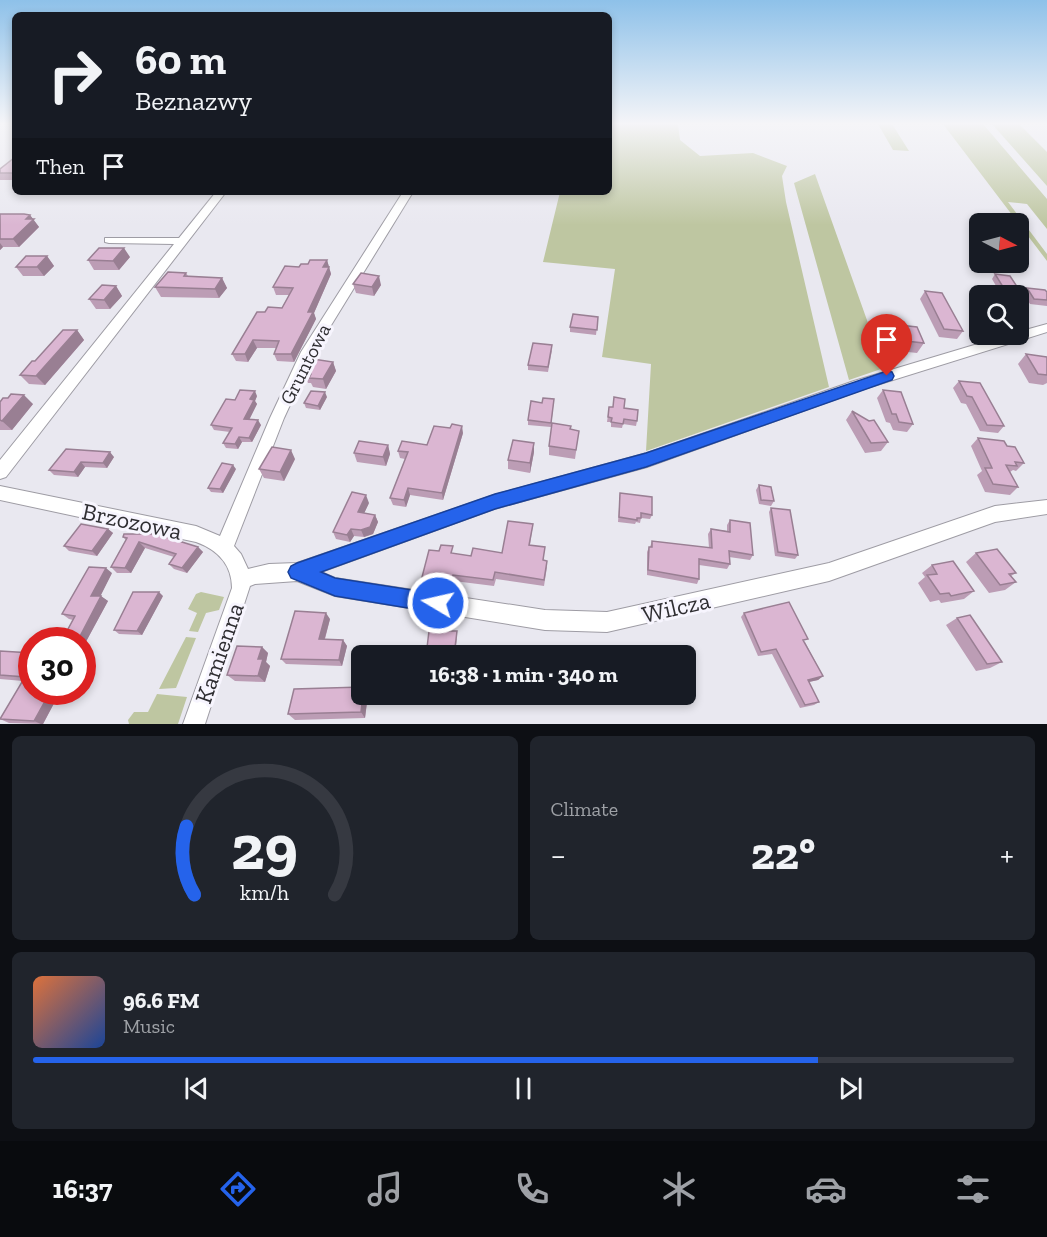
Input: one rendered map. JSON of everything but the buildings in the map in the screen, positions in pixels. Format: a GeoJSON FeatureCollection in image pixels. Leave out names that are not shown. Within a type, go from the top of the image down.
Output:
{"type":"FeatureCollection","features":[{"type":"Feature","properties":{"kind":"street"},"geometry":{"type":"LineString","coordinates":[[0,472],[219,195]]}},
{"type":"Feature","properties":{"kind":"street","name":"Gruntowa"},"geometry":{"type":"LineString","coordinates":[[224,548],[277,418],[308,352],[406,195]]}},
{"type":"Feature","properties":{"kind":"street"},"geometry":{"type":"LineString","coordinates":[[109,240],[183,241]]}},
{"type":"Feature","properties":{"kind":"street"},"geometry":{"type":"LineString","coordinates":[[224,548],[238,565],[241,581],[251,576],[268,573],[297,572],[495,502],[646,460],[859,385],[1047,328]]}},
{"type":"Feature","properties":{"kind":"street","name":"Brzozowa"},"geometry":{"type":"LineString","coordinates":[[0,493],[196,534],[224,548]]}},
{"type":"Feature","properties":{"kind":"street","name":"Wilcza"},"geometry":{"type":"LineString","coordinates":[[297,572],[335,587],[545,620],[607,622],[829,572],[995,514],[1047,507]]}},
{"type":"Feature","properties":{"kind":"street","name":"Kamienna"},"geometry":{"type":"LineString","coordinates":[[194,724],[241,581]]}},
{"type":"Feature","properties":{"kind":"green space"},"geometry":{"type":"Polygon","coordinates":[[[612,158],[766,158],[787,166],[782,176],[786,202],[829,387],[646,451],[651,364],[602,357],[615,269],[543,262],[559,195],[612,195],[612,158]]]}},
{"type":"Feature","properties":{"kind":"green space"},"geometry":{"type":"Polygon","coordinates":[[[969,158],[1012,158],[1047,199],[1047,229],[1027,204],[1008,202],[1016,213],[1011,213],[969,158]]]}},
{"type":"Feature","properties":{"kind":"green space"},"geometry":{"type":"Polygon","coordinates":[[[1022,158],[1047,158],[1047,186],[1022,158]]]}},
{"type":"Feature","properties":{"kind":"green space"},"geometry":{"type":"Polygon","coordinates":[[[815,174],[884,368],[849,380],[794,183],[815,174]]]}},
{"type":"Feature","properties":{"kind":"green space"},"geometry":{"type":"Polygon","coordinates":[[[1029,230],[1047,254],[1047,261],[1029,237],[1029,230]]]}},
{"type":"Feature","properties":{"kind":"green space"},"geometry":{"type":"Polygon","coordinates":[[[201,592],[224,597],[219,610],[206,613],[198,632],[189,631],[197,613],[188,609],[196,594],[201,592]]]}},
{"type":"Feature","properties":{"kind":"green space"},"geometry":{"type":"Polygon","coordinates":[[[186,637],[196,638],[176,688],[159,689],[186,637]]]}},
{"type":"Feature","properties":{"kind":"green space"},"geometry":{"type":"Polygon","coordinates":[[[157,694],[187,697],[178,724],[129,724],[128,720],[134,712],[148,712],[157,694]]]}},
{"type":"Feature","properties":{"kind":"route"},"geometry":{"type":"LineString","coordinates":[[438,603],[335,587],[297,572],[495,502],[646,460],[887,376]]}}]}
